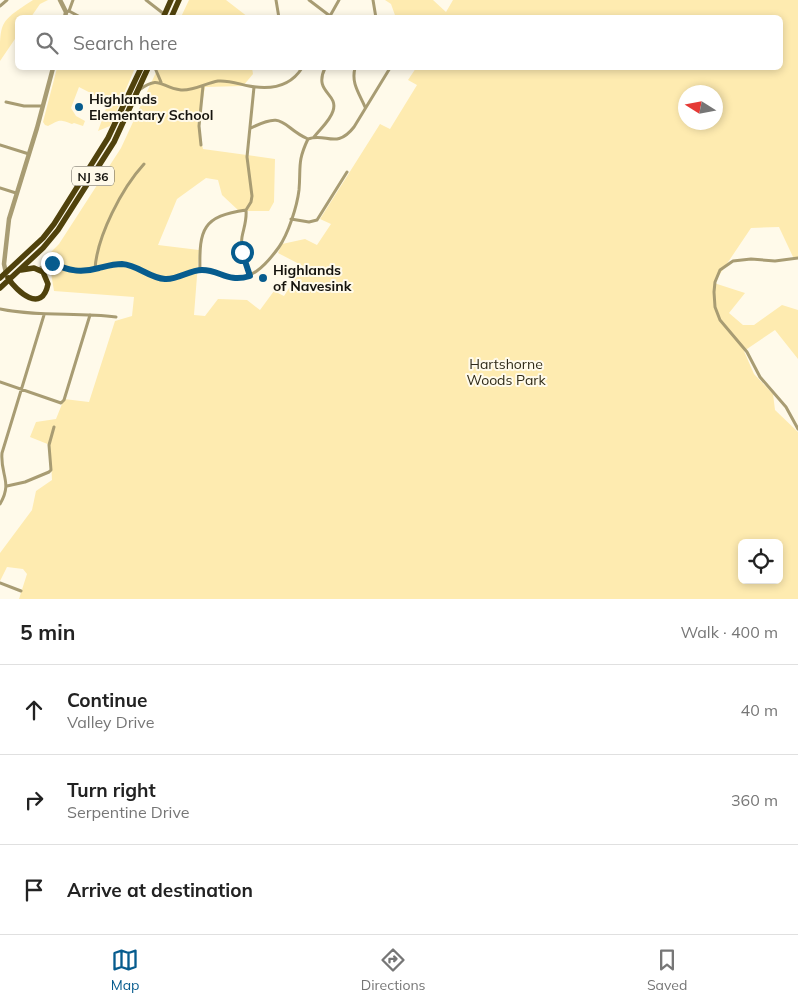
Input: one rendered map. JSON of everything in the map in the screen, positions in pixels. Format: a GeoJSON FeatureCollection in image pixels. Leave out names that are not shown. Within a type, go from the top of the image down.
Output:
{"type":"FeatureCollection","features":[{"type":"Feature","properties":{"kind":"highway"},"geometry":{"type":"LineString","coordinates":[[166,15],[172,0]]}},
{"type":"Feature","properties":{"kind":"highway"},"geometry":{"type":"LineString","coordinates":[[167,15],[179,0]]}},
{"type":"Feature","properties":{"kind":"highway","name":"NJ 36"},"geometry":{"type":"LineString","coordinates":[[0,278],[43,238],[54,224],[108,138],[140,70]]}},
{"type":"Feature","properties":{"kind":"highway","name":"NJ 36"},"geometry":{"type":"LineString","coordinates":[[0,288],[49,242],[62,225],[114,142],[147,70]]}},
{"type":"Feature","properties":{"kind":"highway"},"geometry":{"type":"LineString","coordinates":[[6,273],[18,291],[26,297],[33,299],[46,291],[48,284],[46,277],[38,269],[32,268],[18,271]]}},
{"type":"Feature","properties":{"kind":"street"},"geometry":{"type":"LineString","coordinates":[[0,6],[7,0]]}},
{"type":"Feature","properties":{"kind":"street"},"geometry":{"type":"LineString","coordinates":[[60,0],[67,14]]}},
{"type":"Feature","properties":{"kind":"street"},"geometry":{"type":"LineString","coordinates":[[67,14],[73,0]]}},
{"type":"Feature","properties":{"kind":"street"},"geometry":{"type":"LineString","coordinates":[[146,0],[165,15]]}},
{"type":"Feature","properties":{"kind":"street"},"geometry":{"type":"LineString","coordinates":[[276,0],[278,15]]}},
{"type":"Feature","properties":{"kind":"street"},"geometry":{"type":"LineString","coordinates":[[309,0],[328,15]]}},
{"type":"Feature","properties":{"kind":"street"},"geometry":{"type":"LineString","coordinates":[[332,15],[339,0]]}},
{"type":"Feature","properties":{"kind":"street"},"geometry":{"type":"LineString","coordinates":[[373,0],[376,15]]}},
{"type":"Feature","properties":{"kind":"street"},"geometry":{"type":"LineString","coordinates":[[6,273],[4,264],[9,219],[52,70]]}},
{"type":"Feature","properties":{"kind":"street"},"geometry":{"type":"LineString","coordinates":[[156,70],[161,82]]}},
{"type":"Feature","properties":{"kind":"street"},"geometry":{"type":"LineString","coordinates":[[138,91],[152,82],[161,82],[181,90],[221,81],[273,88],[290,81],[300,70]]}},
{"type":"Feature","properties":{"kind":"street"},"geometry":{"type":"LineString","coordinates":[[38,269],[50,263],[65,270],[76,272],[114,264],[124,264],[166,279],[177,278],[200,270],[211,271],[234,278],[250,276],[262,268],[279,247],[291,219],[299,190],[300,159],[308,139],[315,136],[330,117],[333,110],[332,99],[322,85],[321,77],[324,70]]}},
{"type":"Feature","properties":{"kind":"street"},"geometry":{"type":"LineString","coordinates":[[355,70],[354,85],[365,107]]}},
{"type":"Feature","properties":{"kind":"street"},"geometry":{"type":"LineString","coordinates":[[315,136],[332,140],[344,137],[354,127],[389,70]]}},
{"type":"Feature","properties":{"kind":"street"},"geometry":{"type":"LineString","coordinates":[[201,145],[200,126],[203,86]]}},
{"type":"Feature","properties":{"kind":"street"},"geometry":{"type":"LineString","coordinates":[[250,276],[241,248],[246,222],[246,210],[252,196],[246,157],[254,86]]}},
{"type":"Feature","properties":{"kind":"street"},"geometry":{"type":"LineString","coordinates":[[6,102],[24,106],[43,106]]}},
{"type":"Feature","properties":{"kind":"street"},"geometry":{"type":"LineString","coordinates":[[250,128],[269,120],[277,120],[289,125],[308,139]]}},
{"type":"Feature","properties":{"kind":"street"},"geometry":{"type":"LineString","coordinates":[[0,146],[29,154]]}},
{"type":"Feature","properties":{"kind":"street"},"geometry":{"type":"LineString","coordinates":[[95,269],[99,248],[116,204],[132,178],[144,164]]}},
{"type":"Feature","properties":{"kind":"street"},"geometry":{"type":"LineString","coordinates":[[291,219],[309,222],[317,220],[346,172]]}},
{"type":"Feature","properties":{"kind":"street"},"geometry":{"type":"LineString","coordinates":[[0,188],[16,193]]}},
{"type":"Feature","properties":{"kind":"street"},"geometry":{"type":"LineString","coordinates":[[200,270],[200,242],[206,227],[211,221],[222,214],[246,210]]}},
{"type":"Feature","properties":{"kind":"street"},"geometry":{"type":"LineString","coordinates":[[796,258],[776,261],[751,259],[733,261],[720,270],[715,282],[714,292],[715,307],[720,320],[747,352],[760,377],[786,407],[798,429]]}},
{"type":"Feature","properties":{"kind":"street"},"geometry":{"type":"LineString","coordinates":[[0,310],[44,315],[116,317]]}},
{"type":"Feature","properties":{"kind":"street"},"geometry":{"type":"LineString","coordinates":[[0,504],[7,486],[2,454],[44,315]]}},
{"type":"Feature","properties":{"kind":"street"},"geometry":{"type":"LineString","coordinates":[[0,382],[61,403],[64,400],[90,315]]}},
{"type":"Feature","properties":{"kind":"street"},"geometry":{"type":"LineString","coordinates":[[7,486],[25,482],[51,470],[49,445],[54,427]]}},
{"type":"Feature","properties":{"kind":"street"},"geometry":{"type":"LineString","coordinates":[[0,582],[21,591]]}},
{"type":"Feature","properties":{"kind":"green space"},"geometry":{"type":"Polygon","coordinates":[[[33,0],[48,0],[40,4],[32,15],[15,15],[15,39],[0,61],[2,29],[4,23],[14,13],[33,0]]]}},
{"type":"Feature","properties":{"kind":"green space"},"geometry":{"type":"Polygon","coordinates":[[[189,0],[226,0],[245,15],[182,15],[189,0]]]}},
{"type":"Feature","properties":{"kind":"green space","name":"Hartshorne Woods Park"},"geometry":{"type":"Polygon","coordinates":[[[385,0],[433,0],[446,12],[453,0],[798,0],[798,259],[794,259],[779,227],[751,228],[714,283],[745,293],[729,313],[743,325],[754,325],[782,305],[798,310],[798,359],[775,330],[744,351],[754,374],[773,394],[775,410],[798,432],[798,599],[19,599],[27,574],[23,569],[7,567],[0,581],[0,553],[32,510],[36,491],[52,480],[50,445],[30,437],[36,422],[56,419],[64,399],[89,402],[115,321],[132,316],[134,297],[54,291],[48,255],[59,244],[121,148],[157,70],[252,70],[253,74],[243,86],[205,87],[198,128],[203,149],[275,159],[274,202],[269,211],[239,211],[222,195],[218,180],[206,178],[177,199],[158,245],[199,250],[194,315],[205,316],[218,299],[247,300],[260,310],[274,291],[284,296],[303,266],[278,253],[282,244],[305,239],[317,245],[331,224],[320,219],[380,124],[390,129],[417,85],[408,80],[415,70],[783,70],[783,15],[395,15],[391,4],[385,0]]]}},
{"type":"Feature","properties":{"kind":"green space"},"geometry":{"type":"Polygon","coordinates":[[[56,70],[134,70],[110,126],[98,131],[109,100],[105,98],[104,100],[79,87],[71,108],[76,116],[85,121],[83,126],[57,121],[48,126],[43,122],[56,70]]]}},
{"type":"Feature","properties":{"kind":"place","name":"Highlands Elementary School"},"geometry":{"type":"Point","coordinates":[79,107]}},
{"type":"Feature","properties":{"kind":"place","name":"Highlands of Navesink"},"geometry":{"type":"Point","coordinates":[263,278]}},
{"type":"Feature","properties":{"kind":"route"},"geometry":{"type":"LineString","coordinates":[[52,263],[65,270],[76,272],[84,272],[114,264],[124,264],[166,279],[177,278],[200,270],[207,270],[238,279],[250,276],[242,252]]}}]}
